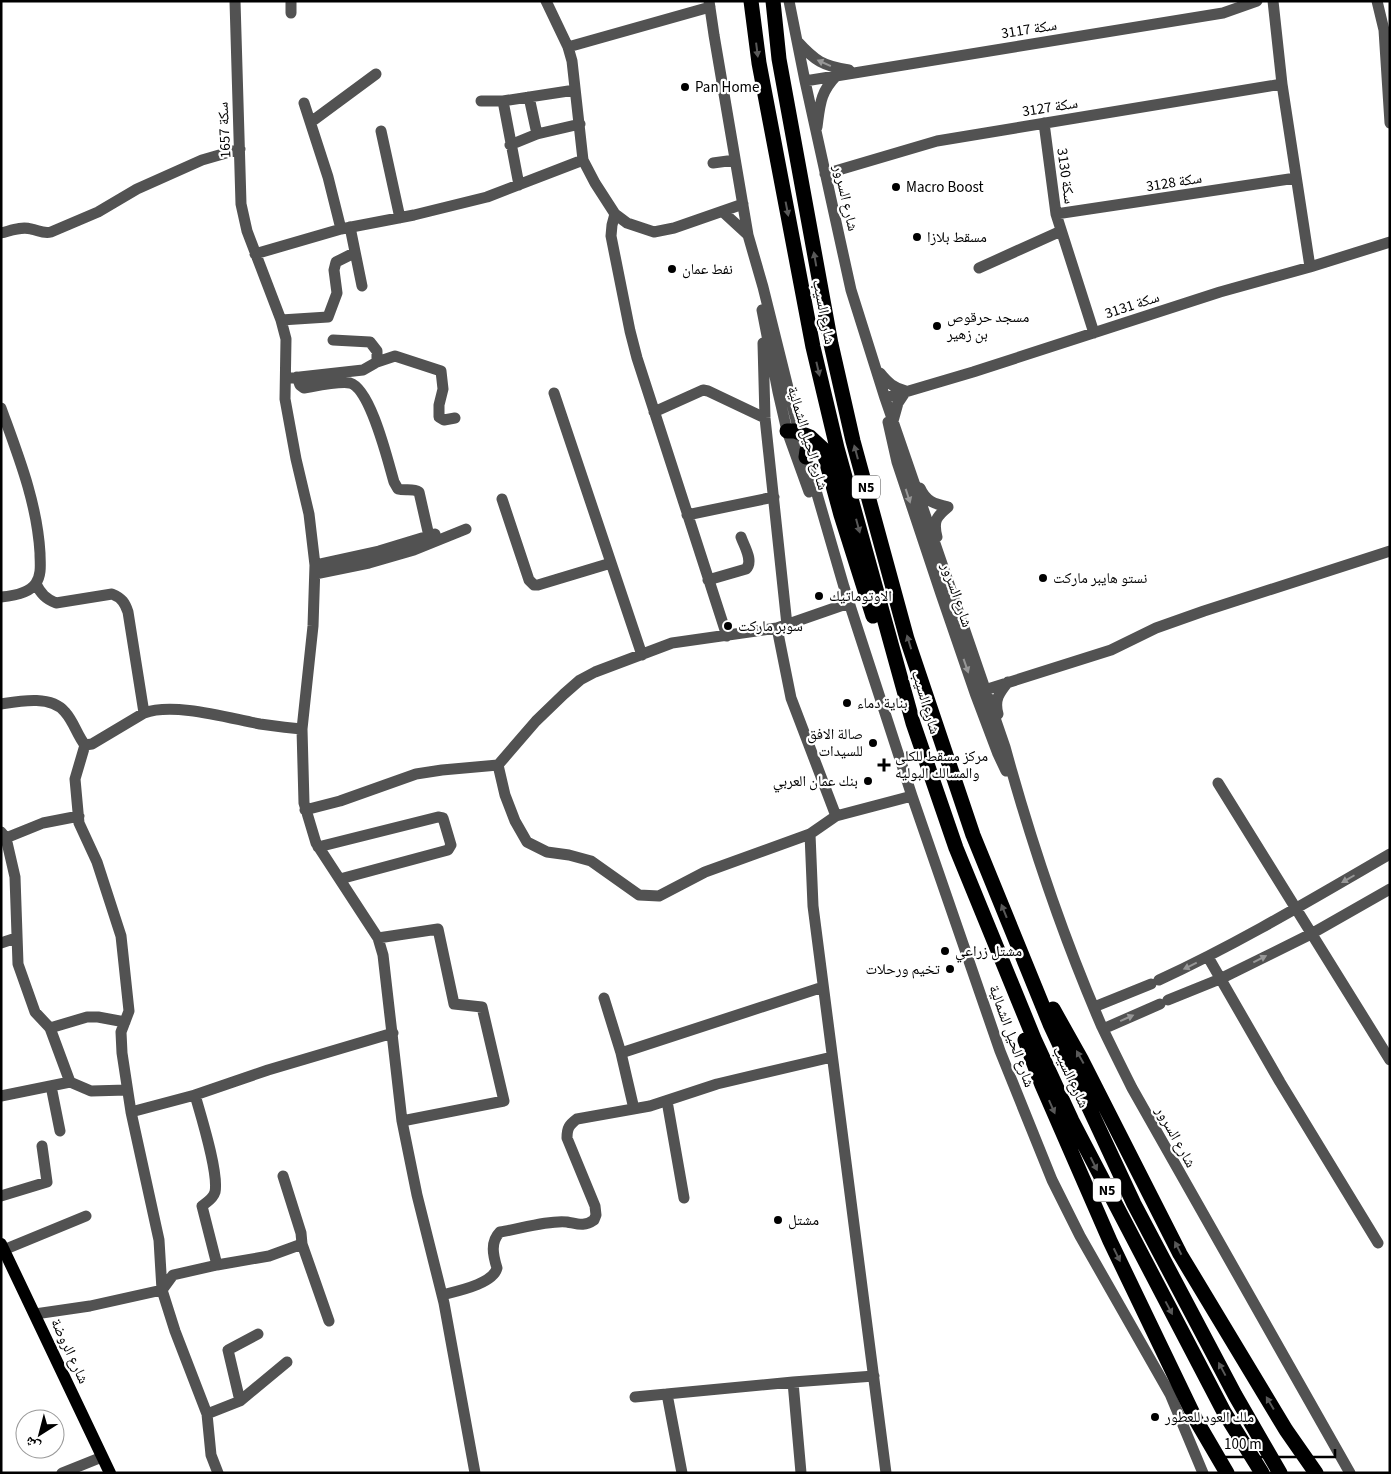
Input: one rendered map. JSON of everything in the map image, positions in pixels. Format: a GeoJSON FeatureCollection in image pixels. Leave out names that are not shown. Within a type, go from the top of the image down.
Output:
{"type":"FeatureCollection","features":[{"type":"Feature","properties":{"kind":"highway","name":"شارع السيب"},"geometry":{"type":"LineString","coordinates":[[751,1],[758,63],[813,346],[837,448],[913,722],[956,848],[1036,1041],[1072,1120],[1224,1412],[1262,1473]]}},
{"type":"Feature","properties":{"kind":"highway","name":"شارع السيب"},"geometry":{"type":"LineString","coordinates":[[773,1],[779,59],[830,344],[853,441],[907,639],[973,835],[1050,1024],[1134,1204],[1235,1395],[1280,1473]]}},
{"type":"Feature","properties":{"kind":"highway"},"geometry":{"type":"LineString","coordinates":[[794,431],[810,437],[822,449],[841,515],[904,711],[913,722]]}},
{"type":"Feature","properties":{"kind":"highway"},"geometry":{"type":"LineString","coordinates":[[806,457],[807,450],[811,447],[822,449]]}},
{"type":"Feature","properties":{"kind":"highway"},"geometry":{"type":"LineString","coordinates":[[956,848],[996,968],[1042,1085],[1110,1241],[1196,1420],[1227,1473]]}},
{"type":"Feature","properties":{"kind":"highway"},"geometry":{"type":"LineString","coordinates":[[1022,956],[1082,1058],[1180,1254],[1286,1430],[1316,1473]]}},
{"type":"Feature","properties":{"kind":"main road","name":"شارع الروضة"},"geometry":{"type":"LineString","coordinates":[[2,1248],[110,1473]]}},
{"type":"Feature","properties":{"kind":"street","name":"سكة 1657"},"geometry":{"type":"LineString","coordinates":[[235,1],[241,204],[247,231],[281,320],[287,356],[286,399],[296,459],[309,514],[315,570],[309,673],[302,730],[305,810],[318,847],[378,938],[383,954],[402,1121],[417,1194],[442,1296],[475,1473]]}},
{"type":"Feature","properties":{"kind":"street"},"geometry":{"type":"LineString","coordinates":[[546,1],[568,46],[572,61],[583,160],[615,214],[627,223],[654,232],[674,228],[723,212],[744,208]]}},
{"type":"Feature","properties":{"kind":"street","name":"شارع السرور"},"geometry":{"type":"LineString","coordinates":[[789,1],[804,81],[851,290],[885,398],[966,634],[998,754],[1018,796]]}},
{"type":"Feature","properties":{"kind":"street"},"geometry":{"type":"LineString","coordinates":[[1273,1],[1282,84],[1310,267]]}},
{"type":"Feature","properties":{"kind":"street"},"geometry":{"type":"LineString","coordinates":[[1377,1],[1384,30],[1390,123]]}},
{"type":"Feature","properties":{"kind":"street","name":"سكة 3117"},"geometry":{"type":"LineString","coordinates":[[804,81],[1223,13],[1253,2]]}},
{"type":"Feature","properties":{"kind":"street"},"geometry":{"type":"LineString","coordinates":[[568,46],[710,4]]}},
{"type":"Feature","properties":{"kind":"street","name":"شارع الحيل الشمالية"},"geometry":{"type":"LineString","coordinates":[[710,4],[735,160],[771,360],[831,557],[844,587]]}},
{"type":"Feature","properties":{"kind":"street"},"geometry":{"type":"LineString","coordinates":[[797,40],[812,57],[823,64],[858,72]]}},
{"type":"Feature","properties":{"kind":"street"},"geometry":{"type":"LineString","coordinates":[[311,122],[376,74]]}},
{"type":"Feature","properties":{"kind":"street"},"geometry":{"type":"LineString","coordinates":[[816,134],[821,100],[830,82],[837,76]]}},
{"type":"Feature","properties":{"kind":"street","name":"سكة 3127"},"geometry":{"type":"LineString","coordinates":[[825,174],[937,141],[1282,84]]}},
{"type":"Feature","properties":{"kind":"street"},"geometry":{"type":"LineString","coordinates":[[481,101],[502,101],[575,90]]}},
{"type":"Feature","properties":{"kind":"street"},"geometry":{"type":"LineString","coordinates":[[529,97],[536,134]]}},
{"type":"Feature","properties":{"kind":"street"},"geometry":{"type":"LineString","coordinates":[[502,101],[519,185]]}},
{"type":"Feature","properties":{"kind":"street"},"geometry":{"type":"LineString","coordinates":[[304,103],[354,253],[362,286]]}},
{"type":"Feature","properties":{"kind":"street","name":"سكة 3130"},"geometry":{"type":"LineString","coordinates":[[1044,123],[1056,214],[1094,333]]}},
{"type":"Feature","properties":{"kind":"street"},"geometry":{"type":"LineString","coordinates":[[510,145],[536,134],[580,124]]}},
{"type":"Feature","properties":{"kind":"street"},"geometry":{"type":"LineString","coordinates":[[381,131],[400,218]]}},
{"type":"Feature","properties":{"kind":"street"},"geometry":{"type":"LineString","coordinates":[[1,233],[20,228],[30,228],[46,233],[51,232],[98,212],[137,189],[202,160],[240,148]]}},
{"type":"Feature","properties":{"kind":"street"},"geometry":{"type":"LineString","coordinates":[[255,254],[345,228],[458,205],[519,185],[583,160]]}},
{"type":"Feature","properties":{"kind":"street"},"geometry":{"type":"LineString","coordinates":[[713,163],[735,160]]}},
{"type":"Feature","properties":{"kind":"street","name":"سكة 3128"},"geometry":{"type":"LineString","coordinates":[[1056,214],[1296,178]]}},
{"type":"Feature","properties":{"kind":"street"},"geometry":{"type":"LineString","coordinates":[[723,212],[740,185]]}},
{"type":"Feature","properties":{"kind":"street"},"geometry":{"type":"LineString","coordinates":[[723,212],[748,235]]}},
{"type":"Feature","properties":{"kind":"street"},"geometry":{"type":"LineString","coordinates":[[615,214],[611,236],[630,331],[654,412],[727,636]]}},
{"type":"Feature","properties":{"kind":"street"},"geometry":{"type":"LineString","coordinates":[[979,268],[1061,231]]}},
{"type":"Feature","properties":{"kind":"street","name":"سكة 3131"},"geometry":{"type":"LineString","coordinates":[[885,398],[1220,292],[1390,242]]}},
{"type":"Feature","properties":{"kind":"street"},"geometry":{"type":"LineString","coordinates":[[281,320],[328,316],[337,293],[334,270],[336,262],[354,253]]}},
{"type":"Feature","properties":{"kind":"street","name":"شارع الحيل الشمالية"},"geometry":{"type":"LineString","coordinates":[[755,264],[763,287],[794,431],[806,457],[849,603],[912,796],[1000,1051],[1052,1180],[1080,1236],[1170,1394],[1203,1473]]}},
{"type":"Feature","properties":{"kind":"street"},"geometry":{"type":"LineString","coordinates":[[764,326],[762,356],[765,418],[774,497],[782,626],[791,698],[836,816]]}},
{"type":"Feature","properties":{"kind":"street"},"geometry":{"type":"LineString","coordinates":[[334,340],[370,342],[377,351],[377,362]]}},
{"type":"Feature","properties":{"kind":"street"},"geometry":{"type":"LineString","coordinates":[[285,378],[363,370],[377,362],[394,356],[441,371],[443,389],[439,405],[439,417],[444,420],[455,418]]}},
{"type":"Feature","properties":{"kind":"street"},"geometry":{"type":"LineString","coordinates":[[875,366],[888,384],[896,389],[906,391],[898,404],[893,421]]}},
{"type":"Feature","properties":{"kind":"street"},"geometry":{"type":"LineString","coordinates":[[297,377],[300,385],[304,388],[348,383],[356,386],[364,396],[381,435],[394,482],[398,489],[419,492],[429,536]]}},
{"type":"Feature","properties":{"kind":"street"},"geometry":{"type":"LineString","coordinates":[[654,412],[703,390],[765,418]]}},
{"type":"Feature","properties":{"kind":"street"},"geometry":{"type":"LineString","coordinates":[[554,394],[642,655]]}},
{"type":"Feature","properties":{"kind":"street","name":"شارع السرور"},"geometry":{"type":"LineString","coordinates":[[885,398],[890,434],[897,462],[980,692],[1005,747],[1018,796],[1062,926],[1103,1028],[1132,1088],[1350,1473]]}},
{"type":"Feature","properties":{"kind":"street"},"geometry":{"type":"LineString","coordinates":[[1,408],[34,506],[41,570],[36,584],[26,591],[1,597]]}},
{"type":"Feature","properties":{"kind":"street"},"geometry":{"type":"LineString","coordinates":[[768,438],[794,431]]}},
{"type":"Feature","properties":{"kind":"street"},"geometry":{"type":"LineString","coordinates":[[911,474],[918,481],[922,492],[928,500],[934,504],[948,507],[938,516],[935,524],[936,535],[967,622],[966,634]]}},
{"type":"Feature","properties":{"kind":"street"},"geometry":{"type":"LineString","coordinates":[[687,515],[774,497]]}},
{"type":"Feature","properties":{"kind":"street"},"geometry":{"type":"LineString","coordinates":[[502,499],[529,580],[534,585],[611,563]]}},
{"type":"Feature","properties":{"kind":"street"},"geometry":{"type":"LineString","coordinates":[[461,527],[414,550],[369,563],[315,570],[461,527]]}},
{"type":"Feature","properties":{"kind":"street"},"geometry":{"type":"LineString","coordinates":[[708,580],[746,569],[749,566],[750,562],[741,537]]}},
{"type":"Feature","properties":{"kind":"street"},"geometry":{"type":"LineString","coordinates":[[980,692],[1110,650],[1156,628],[1204,611],[1390,551]]}},
{"type":"Feature","properties":{"kind":"street"},"geometry":{"type":"LineString","coordinates":[[36,584],[41,593],[56,603],[112,594],[119,597],[125,603],[144,712]]}},
{"type":"Feature","properties":{"kind":"street"},"geometry":{"type":"LineString","coordinates":[[305,810],[416,774],[498,765],[536,721],[580,680],[595,672],[672,643],[782,626],[849,603]]}},
{"type":"Feature","properties":{"kind":"street"},"geometry":{"type":"LineString","coordinates":[[1005,747],[1005,735],[997,711],[996,701],[999,693],[1008,682]]}},
{"type":"Feature","properties":{"kind":"street"},"geometry":{"type":"LineString","coordinates":[[1,704],[47,702],[58,706],[65,711],[85,746],[75,779],[79,822],[97,862],[121,936],[129,1011],[121,1032],[122,1053],[131,1112],[159,1240],[162,1290],[175,1331],[207,1414],[211,1455],[218,1473]]}},
{"type":"Feature","properties":{"kind":"street"},"geometry":{"type":"LineString","coordinates":[[85,746],[99,740],[144,712],[154,709],[194,712],[302,730]]}},
{"type":"Feature","properties":{"kind":"street"},"geometry":{"type":"LineString","coordinates":[[498,765],[505,796],[515,821],[527,842],[547,852],[591,861],[639,895],[659,896],[705,872],[810,834],[836,816],[912,796]]}},
{"type":"Feature","properties":{"kind":"street"},"geometry":{"type":"LineString","coordinates":[[1218,783],[1390,1060]]}},
{"type":"Feature","properties":{"kind":"street"},"geometry":{"type":"LineString","coordinates":[[70,1082],[50,1028],[35,1012],[18,964],[15,877],[3,837],[43,823],[79,816]]}},
{"type":"Feature","properties":{"kind":"street"},"geometry":{"type":"LineString","coordinates":[[318,847],[438,817],[443,818],[451,845],[448,850],[340,879]]}},
{"type":"Feature","properties":{"kind":"street"},"geometry":{"type":"LineString","coordinates":[[810,834],[813,906],[886,1473]]}},
{"type":"Feature","properties":{"kind":"street"},"geometry":{"type":"LineString","coordinates":[[1094,1007],[1151,984],[1208,957],[1296,909],[1390,854]]}},
{"type":"Feature","properties":{"kind":"street"},"geometry":{"type":"LineString","coordinates":[[1103,1028],[1220,980],[1311,934],[1390,888]]}},
{"type":"Feature","properties":{"kind":"street"},"geometry":{"type":"LineString","coordinates":[[378,938],[438,929],[454,1004],[482,1007],[504,1101],[402,1121]]}},
{"type":"Feature","properties":{"kind":"street"},"geometry":{"type":"LineString","coordinates":[[1,943],[16,938]]}},
{"type":"Feature","properties":{"kind":"street"},"geometry":{"type":"LineString","coordinates":[[1208,957],[1280,1082],[1378,1243]]}},
{"type":"Feature","properties":{"kind":"street"},"geometry":{"type":"LineString","coordinates":[[1151,984],[1160,1004]]}},
{"type":"Feature","properties":{"kind":"street"},"geometry":{"type":"LineString","coordinates":[[621,1053],[823,986]]}},
{"type":"Feature","properties":{"kind":"street"},"geometry":{"type":"LineString","coordinates":[[604,998],[621,1053],[634,1109]]}},
{"type":"Feature","properties":{"kind":"street"},"geometry":{"type":"LineString","coordinates":[[50,1028],[93,1017],[124,1022]]}},
{"type":"Feature","properties":{"kind":"street"},"geometry":{"type":"LineString","coordinates":[[131,1112],[195,1095],[278,1067],[392,1033]]}},
{"type":"Feature","properties":{"kind":"street"},"geometry":{"type":"LineString","coordinates":[[442,1296],[486,1281],[496,1273],[497,1268],[493,1246],[495,1236],[500,1232],[555,1222],[567,1222],[581,1226],[594,1220],[596,1215],[595,1206],[567,1138],[567,1130],[570,1124],[577,1119],[667,1101],[717,1084],[832,1057]]}},
{"type":"Feature","properties":{"kind":"street"},"geometry":{"type":"LineString","coordinates":[[1,1096],[70,1082],[91,1091],[127,1090]]}},
{"type":"Feature","properties":{"kind":"street"},"geometry":{"type":"LineString","coordinates":[[51,1086],[60,1130]]}},
{"type":"Feature","properties":{"kind":"street"},"geometry":{"type":"LineString","coordinates":[[195,1095],[215,1173],[215,1192],[210,1200],[202,1206],[217,1264]]}},
{"type":"Feature","properties":{"kind":"street"},"geometry":{"type":"LineString","coordinates":[[667,1101],[684,1198]]}},
{"type":"Feature","properties":{"kind":"street"},"geometry":{"type":"LineString","coordinates":[[1,1196],[47,1182],[42,1146]]}},
{"type":"Feature","properties":{"kind":"street"},"geometry":{"type":"LineString","coordinates":[[283,1176],[302,1244],[329,1321]]}},
{"type":"Feature","properties":{"kind":"street"},"geometry":{"type":"LineString","coordinates":[[2,1248],[86,1216]]}},
{"type":"Feature","properties":{"kind":"street"},"geometry":{"type":"LineString","coordinates":[[35,1314],[90,1306],[162,1290],[173,1275],[217,1264],[269,1256],[302,1244]]}},
{"type":"Feature","properties":{"kind":"street"},"geometry":{"type":"LineString","coordinates":[[240,1401],[228,1350],[258,1334]]}},
{"type":"Feature","properties":{"kind":"street"},"geometry":{"type":"LineString","coordinates":[[207,1414],[240,1401],[287,1362]]}},
{"type":"Feature","properties":{"kind":"street"},"geometry":{"type":"LineString","coordinates":[[635,1397],[874,1376]]}},
{"type":"Feature","properties":{"kind":"street"},"geometry":{"type":"LineString","coordinates":[[793,1382],[801,1473]]}},
{"type":"Feature","properties":{"kind":"street"},"geometry":{"type":"LineString","coordinates":[[667,1394],[682,1473]]}},
{"type":"Feature","properties":{"kind":"street"},"geometry":{"type":"LineString","coordinates":[[62,1473],[102,1457]]}},
{"type":"Feature","properties":{"kind":"place","name":"Pan Home"},"geometry":{"type":"Point","coordinates":[685,87]}},
{"type":"Feature","properties":{"kind":"place","name":"Macro Boost"},"geometry":{"type":"Point","coordinates":[896,187]}},
{"type":"Feature","properties":{"kind":"place","name":"مسقط بلازا"},"geometry":{"type":"Point","coordinates":[917,237]}},
{"type":"Feature","properties":{"kind":"place","name":"نفط عمان"},"geometry":{"type":"Point","coordinates":[672,269]}},
{"type":"Feature","properties":{"kind":"place","name":"مسجد حرقوص بن زهير"},"geometry":{"type":"Point","coordinates":[937,326]}},
{"type":"Feature","properties":{"kind":"place","name":"نستو هايبر ماركت"},"geometry":{"type":"Point","coordinates":[1043,578]}},
{"type":"Feature","properties":{"kind":"place","name":"الاوتوماتيك"},"geometry":{"type":"Point","coordinates":[819,596]}},
{"type":"Feature","properties":{"kind":"place","name":"سوبر ماركت"},"geometry":{"type":"Point","coordinates":[728,626]}},
{"type":"Feature","properties":{"kind":"place","name":"بناية دماء"},"geometry":{"type":"Point","coordinates":[847,703]}},
{"type":"Feature","properties":{"kind":"place","name":"صالة الافق للسيدات"},"geometry":{"type":"Point","coordinates":[873,743]}},
{"type":"Feature","properties":{"kind":"place","name":"مركز مسقط للكلى والمسالك البوليه"},"geometry":{"type":"Point","coordinates":[884,765]}},
{"type":"Feature","properties":{"kind":"place","name":"بنك عمان العربي"},"geometry":{"type":"Point","coordinates":[868,781]}},
{"type":"Feature","properties":{"kind":"place","name":"مشتل زراعي"},"geometry":{"type":"Point","coordinates":[945,951]}},
{"type":"Feature","properties":{"kind":"place","name":"تخيم ورحلات"},"geometry":{"type":"Point","coordinates":[950,969]}},
{"type":"Feature","properties":{"kind":"place","name":"مشتل"},"geometry":{"type":"Point","coordinates":[778,1220]}},
{"type":"Feature","properties":{"kind":"place","name":"ملك العود للعطور"},"geometry":{"type":"Point","coordinates":[1155,1417]}}]}
